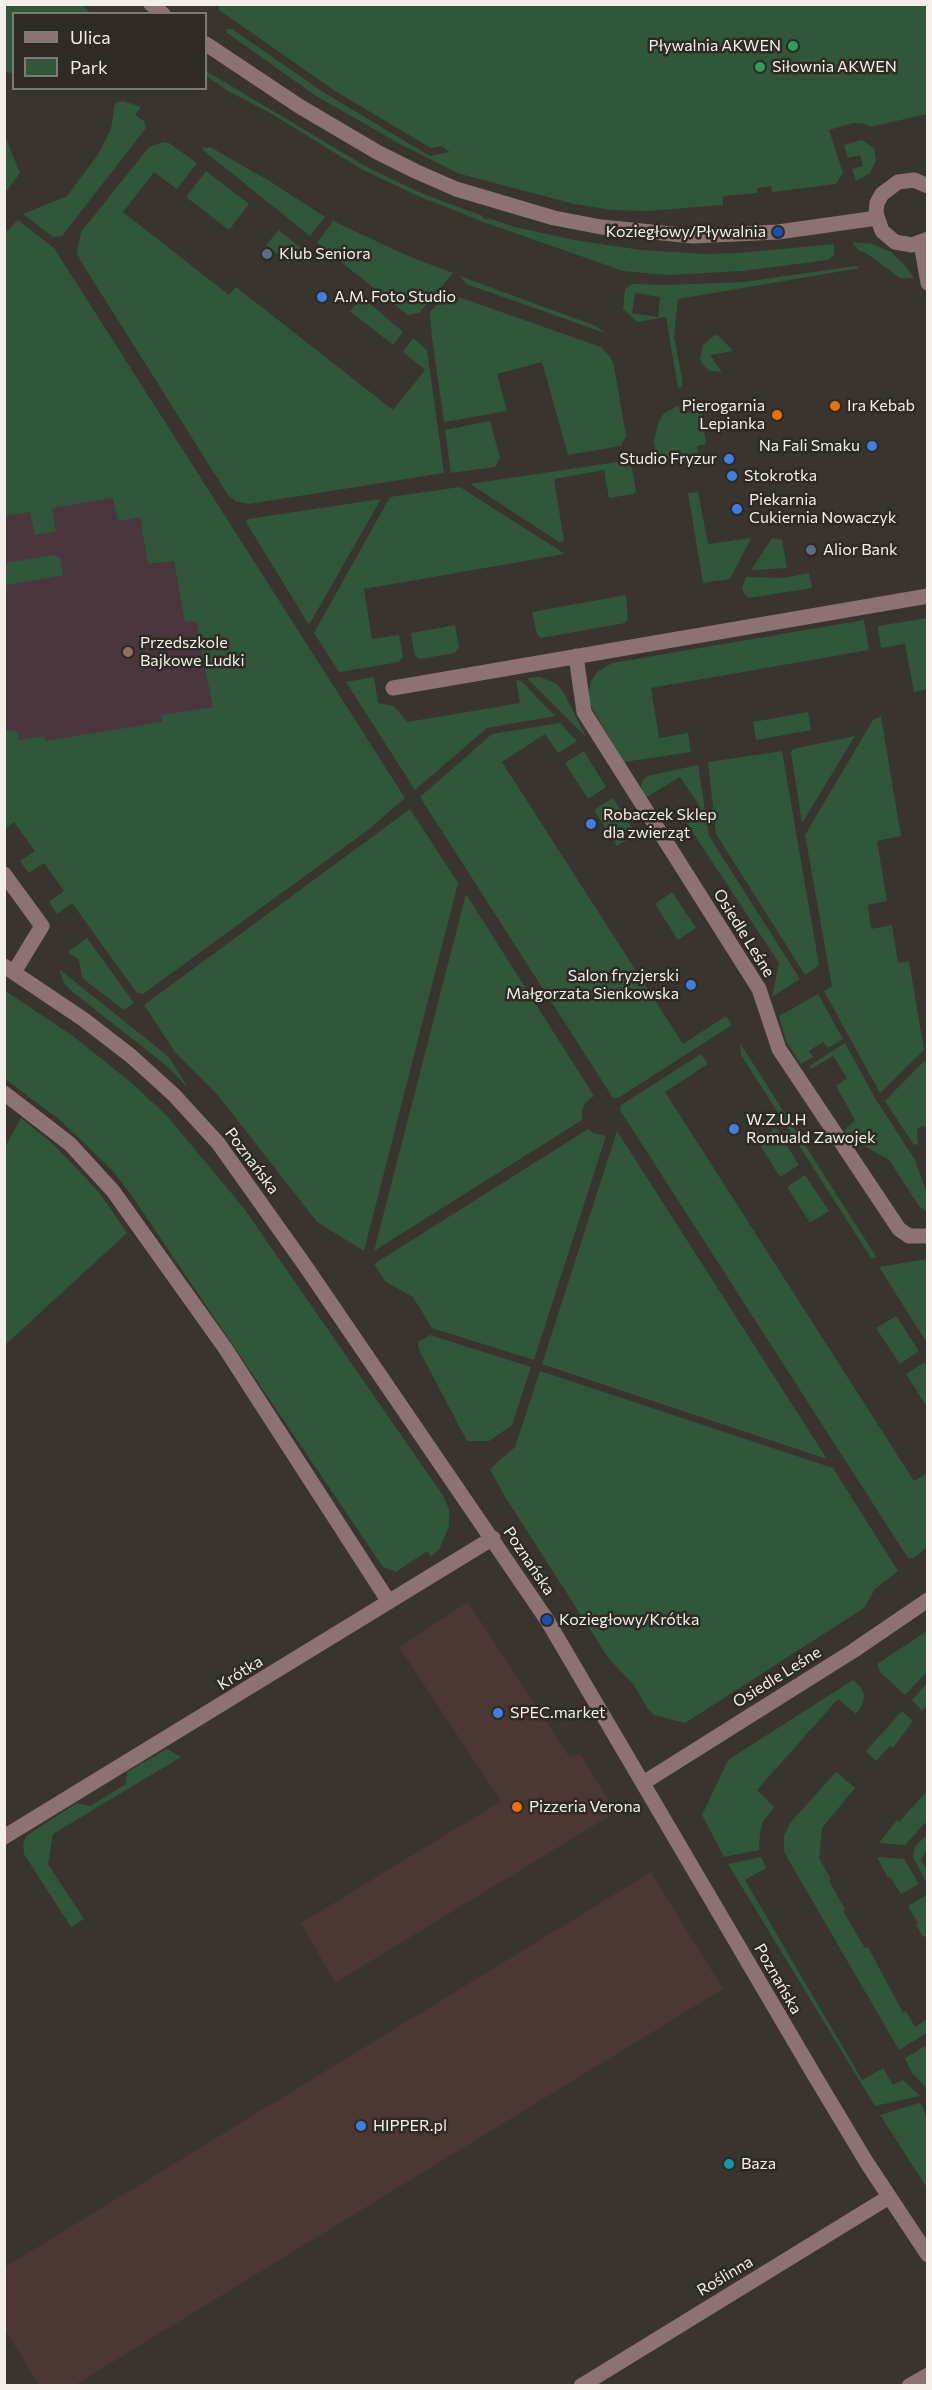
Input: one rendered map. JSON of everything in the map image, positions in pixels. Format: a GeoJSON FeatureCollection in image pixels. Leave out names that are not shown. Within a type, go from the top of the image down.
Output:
{"type":"FeatureCollection","features":[{"type":"Feature","properties":{"kind":"street"},"geometry":{"type":"LineString","coordinates":[[207,45],[299,106],[376,152],[456,189],[554,218],[601,227],[693,236],[778,232],[877,218]]}},
{"type":"Feature","properties":{"kind":"street"},"geometry":{"type":"LineString","coordinates":[[927,186],[908,180],[889,187],[878,203],[877,218],[882,231],[895,242],[912,245],[924,241],[927,283]]}},
{"type":"Feature","properties":{"kind":"street"},"geometry":{"type":"LineString","coordinates":[[393,688],[927,596]]}},
{"type":"Feature","properties":{"kind":"street","name":"Osiedle Leśne"},"geometry":{"type":"LineString","coordinates":[[576,656],[584,712],[759,989],[779,1049],[899,1229],[909,1236],[927,1236]]}},
{"type":"Feature","properties":{"kind":"street"},"geometry":{"type":"LineString","coordinates":[[4,874],[42,926],[9,969]]}},
{"type":"Feature","properties":{"kind":"street","name":"Poznańska"},"geometry":{"type":"LineString","coordinates":[[9,969],[83,1019],[131,1056],[174,1095],[218,1143],[338,1311],[547,1620],[802,2055],[927,2255]]}},
{"type":"Feature","properties":{"kind":"street"},"geometry":{"type":"LineString","coordinates":[[4,1093],[70,1144],[113,1191],[225,1348],[389,1602]]}},
{"type":"Feature","properties":{"kind":"street","name":"Krótka"},"geometry":{"type":"LineString","coordinates":[[4,1837],[493,1538]]}},
{"type":"Feature","properties":{"kind":"street","name":"Osiedle Leśne"},"geometry":{"type":"LineString","coordinates":[[643,1783],[853,1651],[927,1600]]}},
{"type":"Feature","properties":{"kind":"street","name":"Roślinna"},"geometry":{"type":"LineString","coordinates":[[581,2385],[889,2196]]}},
{"type":"Feature","properties":{"kind":"street"},"geometry":{"type":"LineString","coordinates":[[909,2385],[927,2375]]}},
{"type":"Feature","properties":{"kind":"shaded area","name":"Przedszkole Bajkowe Ludki"},"geometry":{"type":"Polygon","coordinates":[[[128,468],[367,827],[5,804],[4,500],[128,468]]]}},
{"type":"Feature","properties":{"kind":"shaded area"},"geometry":{"type":"Polygon","coordinates":[[[468,1602],[570,1758],[580,1753],[616,1812],[335,1983],[301,1923],[501,1801],[399,1647],[468,1602]]]}},
{"type":"Feature","properties":{"kind":"shaded area"},"geometry":{"type":"Polygon","coordinates":[[[651,1872],[723,1989],[75,2385],[39,2385],[5,2330],[5,2267],[651,1872]]]}},
{"type":"Feature","properties":{"kind":"green space"},"geometry":{"type":"Polygon","coordinates":[[[5,4],[82,5],[90,12],[12,12],[12,73],[5,72],[5,4]]]}},
{"type":"Feature","properties":{"kind":"green space"},"geometry":{"type":"Polygon","coordinates":[[[219,5],[927,5],[927,114],[870,127],[853,123],[829,130],[843,173],[836,184],[772,192],[771,186],[757,188],[757,193],[723,196],[723,205],[647,211],[612,210],[574,204],[460,174],[400,144],[316,96],[226,32],[232,29],[323,92],[430,156],[450,152],[442,146],[431,148],[335,91],[219,10],[219,5]]]}},
{"type":"Feature","properties":{"kind":"green space"},"geometry":{"type":"Polygon","coordinates":[[[207,72],[365,166],[421,193],[483,216],[482,218],[486,220],[488,218],[515,227],[574,240],[641,250],[705,254],[740,253],[834,244],[834,255],[828,260],[742,271],[667,275],[623,271],[478,220],[418,196],[361,169],[272,114],[228,91],[207,77],[207,72]]]}},
{"type":"Feature","properties":{"kind":"green space"},"geometry":{"type":"Polygon","coordinates":[[[123,101],[141,107],[135,115],[144,121],[146,128],[62,236],[53,237],[23,214],[67,196],[99,153],[111,129],[115,103],[123,101]]]}},
{"type":"Feature","properties":{"kind":"green space"},"geometry":{"type":"Polygon","coordinates":[[[5,136],[20,173],[4,193],[5,136]]]}},
{"type":"Feature","properties":{"kind":"green space"},"geometry":{"type":"Polygon","coordinates":[[[862,140],[874,148],[876,160],[870,173],[856,181],[852,169],[863,166],[860,155],[848,158],[844,145],[862,140]]]}},
{"type":"Feature","properties":{"kind":"green space"},"geometry":{"type":"Polygon","coordinates":[[[163,142],[169,143],[197,163],[177,189],[154,172],[123,212],[229,295],[236,287],[393,410],[425,370],[403,352],[413,338],[427,350],[444,473],[249,504],[235,501],[228,495],[77,252],[81,232],[149,147],[163,142]]]}},
{"type":"Feature","properties":{"kind":"green space"},"geometry":{"type":"Polygon","coordinates":[[[202,146],[210,147],[271,182],[325,217],[310,236],[203,150],[202,146]]]}},
{"type":"Feature","properties":{"kind":"green space"},"geometry":{"type":"Polygon","coordinates":[[[206,171],[249,204],[229,230],[186,197],[206,171]]]}},
{"type":"Feature","properties":{"kind":"green space"},"geometry":{"type":"Polygon","coordinates":[[[18,220],[54,248],[405,798],[368,830],[143,994],[137,993],[72,903],[57,914],[49,902],[64,891],[44,863],[29,873],[20,861],[35,851],[14,822],[5,829],[5,730],[17,731],[19,740],[44,736],[46,741],[162,722],[161,715],[213,707],[196,621],[185,622],[174,561],[148,564],[140,517],[118,521],[113,498],[52,508],[56,531],[35,535],[30,512],[5,516],[4,234],[18,220]]]}},
{"type":"Feature","properties":{"kind":"green space"},"geometry":{"type":"Polygon","coordinates":[[[333,221],[408,256],[453,273],[419,313],[408,315],[317,243],[333,221]]]}},
{"type":"Feature","properties":{"kind":"green space"},"geometry":{"type":"Polygon","coordinates":[[[279,230],[301,248],[289,263],[266,245],[279,230]]]}},
{"type":"Feature","properties":{"kind":"green space"},"geometry":{"type":"Polygon","coordinates":[[[852,242],[872,244],[891,252],[914,278],[900,278],[866,253],[858,250],[852,242]]]}},
{"type":"Feature","properties":{"kind":"green space"},"geometry":{"type":"Polygon","coordinates":[[[856,266],[860,268],[678,299],[674,336],[682,387],[678,388],[666,317],[637,322],[623,309],[625,289],[632,284],[743,282],[856,266]],[[635,293],[632,313],[658,317],[660,297],[635,293]]]}},
{"type":"Feature","properties":{"kind":"green space"},"geometry":{"type":"Polygon","coordinates":[[[460,276],[596,326],[605,333],[466,284],[460,276]]]}},
{"type":"Feature","properties":{"kind":"green space"},"geometry":{"type":"Polygon","coordinates":[[[450,294],[601,347],[611,358],[614,366],[626,436],[621,446],[568,455],[542,362],[497,374],[507,411],[444,422],[430,312],[450,294]]]}},
{"type":"Feature","properties":{"kind":"green space"},"geometry":{"type":"Polygon","coordinates":[[[362,297],[403,332],[393,345],[350,311],[362,297]]]}},
{"type":"Feature","properties":{"kind":"green space"},"geometry":{"type":"Polygon","coordinates":[[[715,335],[719,336],[733,351],[710,355],[722,372],[710,371],[700,360],[703,345],[715,335]]]}},
{"type":"Feature","properties":{"kind":"green space"},"geometry":{"type":"Polygon","coordinates":[[[679,405],[680,413],[701,410],[706,444],[697,446],[698,456],[657,463],[654,440],[659,421],[664,413],[679,405]]]}},
{"type":"Feature","properties":{"kind":"green space"},"geometry":{"type":"Polygon","coordinates":[[[490,421],[500,458],[495,467],[451,473],[445,430],[490,421]]]}},
{"type":"Feature","properties":{"kind":"green space"},"geometry":{"type":"Polygon","coordinates":[[[624,461],[632,468],[636,491],[633,494],[609,498],[604,470],[554,479],[564,541],[559,542],[470,484],[624,461]]]}},
{"type":"Feature","properties":{"kind":"green space"},"geometry":{"type":"Polygon","coordinates":[[[460,487],[565,554],[364,589],[372,639],[399,635],[403,657],[399,662],[339,672],[314,633],[390,497],[460,487]]]}},
{"type":"Feature","properties":{"kind":"green space"},"geometry":{"type":"Polygon","coordinates":[[[698,492],[708,544],[751,538],[730,579],[703,583],[688,493],[698,492]]]}},
{"type":"Feature","properties":{"kind":"green space"},"geometry":{"type":"Polygon","coordinates":[[[381,499],[309,625],[246,522],[248,519],[381,499]]]}},
{"type":"Feature","properties":{"kind":"green space"},"geometry":{"type":"Polygon","coordinates":[[[772,538],[782,540],[787,568],[751,570],[772,538]]]}},
{"type":"Feature","properties":{"kind":"green space"},"geometry":{"type":"Polygon","coordinates":[[[54,555],[60,558],[63,575],[5,585],[5,563],[54,555]]]}},
{"type":"Feature","properties":{"kind":"green space"},"geometry":{"type":"Polygon","coordinates":[[[809,573],[812,588],[749,598],[744,594],[742,587],[746,577],[784,578],[809,573]]]}},
{"type":"Feature","properties":{"kind":"green space"},"geometry":{"type":"Polygon","coordinates":[[[626,595],[628,619],[625,623],[541,638],[537,634],[532,612],[626,595]]]}},
{"type":"Feature","properties":{"kind":"green space"},"geometry":{"type":"Polygon","coordinates":[[[927,618],[927,689],[914,692],[905,644],[881,648],[878,626],[927,618]]]}},
{"type":"Feature","properties":{"kind":"green space"},"geometry":{"type":"Polygon","coordinates":[[[864,620],[869,650],[651,688],[659,738],[688,733],[691,752],[624,762],[588,698],[591,681],[597,672],[612,663],[864,620]]]}},
{"type":"Feature","properties":{"kind":"green space"},"geometry":{"type":"Polygon","coordinates":[[[455,625],[459,647],[455,653],[420,659],[415,656],[411,633],[455,625]]]}},
{"type":"Feature","properties":{"kind":"green space"},"geometry":{"type":"Polygon","coordinates":[[[374,677],[378,703],[394,706],[407,722],[520,703],[516,680],[521,681],[555,716],[487,728],[415,790],[346,682],[374,677]]]}},
{"type":"Feature","properties":{"kind":"green space"},"geometry":{"type":"Polygon","coordinates":[[[540,677],[555,683],[563,691],[586,737],[527,678],[540,677]]]}},
{"type":"Feature","properties":{"kind":"green space"},"geometry":{"type":"Polygon","coordinates":[[[808,712],[811,730],[756,740],[753,722],[808,712]]]}},
{"type":"Feature","properties":{"kind":"green space"},"geometry":{"type":"Polygon","coordinates":[[[881,716],[901,836],[877,841],[887,901],[868,905],[871,929],[892,925],[898,963],[909,961],[924,1050],[880,1093],[824,991],[832,986],[805,835],[873,720],[881,716]]]}},
{"type":"Feature","properties":{"kind":"green space"},"geometry":{"type":"Polygon","coordinates":[[[560,723],[577,741],[558,753],[545,734],[502,762],[683,1044],[726,1016],[732,1025],[618,1098],[613,1098],[420,797],[492,734],[560,723]]]}},
{"type":"Feature","properties":{"kind":"green space"},"geometry":{"type":"Polygon","coordinates":[[[855,736],[802,823],[791,753],[793,749],[855,736]]]}},
{"type":"Feature","properties":{"kind":"green space"},"geometry":{"type":"Polygon","coordinates":[[[584,751],[606,787],[588,799],[565,763],[584,751]]]}},
{"type":"Feature","properties":{"kind":"green space"},"geometry":{"type":"Polygon","coordinates":[[[782,751],[819,965],[805,975],[716,834],[708,762],[782,751]]]}},
{"type":"Feature","properties":{"kind":"green space"},"geometry":{"type":"Polygon","coordinates":[[[698,765],[709,836],[800,979],[772,997],[779,963],[682,816],[699,805],[680,777],[645,798],[641,789],[642,781],[647,776],[698,765]]]}},
{"type":"Feature","properties":{"kind":"green space"},"geometry":{"type":"Polygon","coordinates":[[[613,798],[636,834],[617,846],[594,810],[613,798]]]}},
{"type":"Feature","properties":{"kind":"green space"},"geometry":{"type":"Polygon","coordinates":[[[410,809],[458,883],[364,1251],[317,1222],[217,1094],[175,1052],[144,1005],[410,809]]]}},
{"type":"Feature","properties":{"kind":"green space"},"geometry":{"type":"Polygon","coordinates":[[[672,892],[696,928],[678,940],[655,904],[672,892]]]}},
{"type":"Feature","properties":{"kind":"green space"},"geometry":{"type":"Polygon","coordinates":[[[466,894],[594,1096],[586,1102],[582,1110],[582,1120],[374,1251],[466,894]]]}},
{"type":"Feature","properties":{"kind":"green space"},"geometry":{"type":"Polygon","coordinates":[[[87,938],[134,1003],[124,1010],[82,978],[79,960],[68,952],[87,938]]]}},
{"type":"Feature","properties":{"kind":"green space"},"geometry":{"type":"Polygon","coordinates":[[[59,969],[169,1057],[188,1088],[168,1067],[69,989],[59,969]]]}},
{"type":"Feature","properties":{"kind":"green space"},"geometry":{"type":"Polygon","coordinates":[[[4,990],[73,1036],[133,1084],[168,1117],[243,1207],[444,1497],[449,1510],[449,1526],[440,1548],[431,1557],[427,1551],[396,1572],[383,1567],[130,1193],[112,1170],[60,1120],[5,1079],[4,990]]]}},
{"type":"Feature","properties":{"kind":"green space"},"geometry":{"type":"Polygon","coordinates":[[[818,994],[843,1039],[828,1048],[823,1042],[809,1051],[813,1057],[801,1064],[786,1041],[779,1016],[818,994]]]}},
{"type":"Feature","properties":{"kind":"green space"},"geometry":{"type":"Polygon","coordinates":[[[740,1043],[877,1258],[871,1258],[741,1055],[740,1043]]]}},
{"type":"Feature","properties":{"kind":"green space"},"geometry":{"type":"Polygon","coordinates":[[[845,1043],[875,1098],[915,1160],[927,1194],[927,1212],[919,1206],[889,1160],[849,1137],[844,1131],[855,1120],[836,1086],[847,1078],[833,1056],[811,1069],[809,1066],[845,1043]]]}},
{"type":"Feature","properties":{"kind":"green space"},"geometry":{"type":"Polygon","coordinates":[[[701,1054],[708,1064],[665,1092],[914,1481],[927,1473],[927,1547],[914,1558],[908,1558],[620,1110],[621,1105],[701,1054]]]}},
{"type":"Feature","properties":{"kind":"green space"},"geometry":{"type":"Polygon","coordinates":[[[925,1060],[928,1072],[927,1128],[923,1126],[918,1128],[918,1144],[914,1145],[885,1101],[925,1060]]]}},
{"type":"Feature","properties":{"kind":"green space"},"geometry":{"type":"Polygon","coordinates":[[[21,1118],[53,1144],[98,1191],[127,1233],[5,1345],[5,1147],[21,1118]]]}},
{"type":"Feature","properties":{"kind":"green space"},"geometry":{"type":"Polygon","coordinates":[[[776,1128],[799,1165],[780,1177],[757,1140],[776,1128]]]}},
{"type":"Feature","properties":{"kind":"green space"},"geometry":{"type":"Polygon","coordinates":[[[588,1129],[593,1133],[606,1136],[534,1360],[432,1328],[413,1297],[386,1282],[374,1264],[588,1129]]]}},
{"type":"Feature","properties":{"kind":"green space"},"geometry":{"type":"Polygon","coordinates":[[[617,1131],[827,1459],[542,1364],[617,1131]]]}},
{"type":"Feature","properties":{"kind":"green space"},"geometry":{"type":"Polygon","coordinates":[[[805,1175],[829,1211],[810,1223],[787,1187],[805,1175]]]}},
{"type":"Feature","properties":{"kind":"green space"},"geometry":{"type":"Polygon","coordinates":[[[927,1259],[928,1343],[879,1267],[927,1259]]]}},
{"type":"Feature","properties":{"kind":"green space"},"geometry":{"type":"Polygon","coordinates":[[[896,1316],[919,1351],[900,1364],[876,1328],[896,1316]]]}},
{"type":"Feature","properties":{"kind":"green space"},"geometry":{"type":"Polygon","coordinates":[[[430,1335],[531,1367],[512,1425],[489,1441],[467,1441],[419,1350],[418,1342],[430,1335]]]}},
{"type":"Feature","properties":{"kind":"green space"},"geometry":{"type":"Polygon","coordinates":[[[925,1362],[928,1372],[927,1407],[906,1374],[925,1362]]]}},
{"type":"Feature","properties":{"kind":"green space"},"geometry":{"type":"Polygon","coordinates":[[[540,1371],[833,1468],[898,1571],[875,1589],[864,1608],[685,1723],[654,1715],[634,1685],[609,1659],[504,1495],[490,1469],[515,1447],[540,1371]]]}},
{"type":"Feature","properties":{"kind":"green space"},"geometry":{"type":"Polygon","coordinates":[[[927,1631],[927,1672],[905,1695],[880,1672],[877,1664],[927,1631]]]}},
{"type":"Feature","properties":{"kind":"green space"},"geometry":{"type":"Polygon","coordinates":[[[853,1680],[864,1695],[863,1703],[856,1714],[838,1699],[757,1790],[774,1807],[763,1822],[759,1850],[724,1857],[702,1815],[728,1760],[853,1680]]]}},
{"type":"Feature","properties":{"kind":"green space"},"geometry":{"type":"Polygon","coordinates":[[[927,1683],[927,1705],[922,1711],[912,1700],[927,1683]]]}},
{"type":"Feature","properties":{"kind":"green space"},"geometry":{"type":"Polygon","coordinates":[[[902,1711],[913,1721],[893,1748],[890,1746],[876,1761],[866,1751],[902,1711]]]}},
{"type":"Feature","properties":{"kind":"green space"},"geometry":{"type":"Polygon","coordinates":[[[167,1749],[181,1757],[53,1834],[48,1864],[84,1919],[71,1927],[24,1854],[23,1844],[26,1836],[77,1803],[90,1806],[126,1784],[127,1772],[167,1749]]]}},
{"type":"Feature","properties":{"kind":"green space"},"geometry":{"type":"Polygon","coordinates":[[[836,1772],[855,1788],[822,1828],[819,1859],[845,1909],[843,1911],[865,1948],[868,1947],[903,2013],[906,2011],[915,2027],[927,2019],[927,2033],[899,2050],[784,1852],[784,1836],[790,1823],[836,1772]]]}},
{"type":"Feature","properties":{"kind":"green space"},"geometry":{"type":"Polygon","coordinates":[[[927,1791],[927,1821],[905,1845],[879,1843],[897,1820],[899,1822],[927,1791]]]}},
{"type":"Feature","properties":{"kind":"green space"},"geometry":{"type":"Polygon","coordinates":[[[927,1834],[927,1849],[921,1860],[927,1870],[927,1884],[913,1857],[915,1847],[927,1834]]]}},
{"type":"Feature","properties":{"kind":"green space"},"geometry":{"type":"Polygon","coordinates":[[[761,1857],[766,1868],[745,1880],[862,2080],[883,2068],[893,2085],[903,2080],[920,2096],[875,2106],[728,1864],[761,1857]]]}},
{"type":"Feature","properties":{"kind":"green space"},"geometry":{"type":"Polygon","coordinates":[[[877,1857],[904,1859],[919,1884],[901,1894],[890,1877],[888,1878],[877,1857]]]}},
{"type":"Feature","properties":{"kind":"green space"},"geometry":{"type":"Polygon","coordinates":[[[925,1896],[928,1900],[927,1940],[916,1925],[918,1924],[908,1906],[925,1896]]]}},
{"type":"Feature","properties":{"kind":"green space"},"geometry":{"type":"Polygon","coordinates":[[[927,2045],[927,2089],[912,2073],[905,2058],[927,2045]]]}},
{"type":"Feature","properties":{"kind":"green space"},"geometry":{"type":"Polygon","coordinates":[[[919,2103],[927,2119],[927,2188],[880,2115],[919,2103]]]}},
{"type":"Feature","properties":{"kind":"place","name":"Pływalnia AKWEN"},"geometry":{"type":"Point","coordinates":[793,46]}},
{"type":"Feature","properties":{"kind":"place","name":"Siłownia AKWEN"},"geometry":{"type":"Point","coordinates":[760,67]}},
{"type":"Feature","properties":{"kind":"place","name":"Koziegłowy/Pływalnia"},"geometry":{"type":"Point","coordinates":[778,232]}},
{"type":"Feature","properties":{"kind":"place","name":"Klub Seniora"},"geometry":{"type":"Point","coordinates":[267,254]}},
{"type":"Feature","properties":{"kind":"place","name":"A.M. Foto Studio"},"geometry":{"type":"Point","coordinates":[322,297]}},
{"type":"Feature","properties":{"kind":"place","name":"Ira Kebab"},"geometry":{"type":"Point","coordinates":[835,406]}},
{"type":"Feature","properties":{"kind":"place","name":"Pierogarnia Lepianka"},"geometry":{"type":"Point","coordinates":[777,415]}},
{"type":"Feature","properties":{"kind":"place","name":"Na Fali Smaku"},"geometry":{"type":"Point","coordinates":[872,446]}},
{"type":"Feature","properties":{"kind":"place","name":"Studio Fryzur"},"geometry":{"type":"Point","coordinates":[729,459]}},
{"type":"Feature","properties":{"kind":"place","name":"Stokrotka"},"geometry":{"type":"Point","coordinates":[732,476]}},
{"type":"Feature","properties":{"kind":"place","name":"Piekarnia Cukiernia Nowaczyk"},"geometry":{"type":"Point","coordinates":[737,509]}},
{"type":"Feature","properties":{"kind":"place","name":"Alior Bank"},"geometry":{"type":"Point","coordinates":[811,550]}},
{"type":"Feature","properties":{"kind":"place","name":"Przedszkole Bajkowe Ludki"},"geometry":{"type":"Point","coordinates":[128,652]}},
{"type":"Feature","properties":{"kind":"place","name":"Robaczek Sklep dla zwierząt"},"geometry":{"type":"Point","coordinates":[591,824]}},
{"type":"Feature","properties":{"kind":"place","name":"Salon fryzjerski Małgorzata Sienkowska"},"geometry":{"type":"Point","coordinates":[691,985]}},
{"type":"Feature","properties":{"kind":"place","name":"W.Z.U.H Romuald Zawojek"},"geometry":{"type":"Point","coordinates":[734,1129]}},
{"type":"Feature","properties":{"kind":"place","name":"Koziegłowy/Krótka"},"geometry":{"type":"Point","coordinates":[547,1620]}},
{"type":"Feature","properties":{"kind":"place","name":"SPEC.market"},"geometry":{"type":"Point","coordinates":[498,1713]}},
{"type":"Feature","properties":{"kind":"place","name":"Pizzeria Verona"},"geometry":{"type":"Point","coordinates":[517,1807]}},
{"type":"Feature","properties":{"kind":"place","name":"HIPPER.pl"},"geometry":{"type":"Point","coordinates":[361,2126]}},
{"type":"Feature","properties":{"kind":"place","name":"Baza"},"geometry":{"type":"Point","coordinates":[729,2164]}}]}
